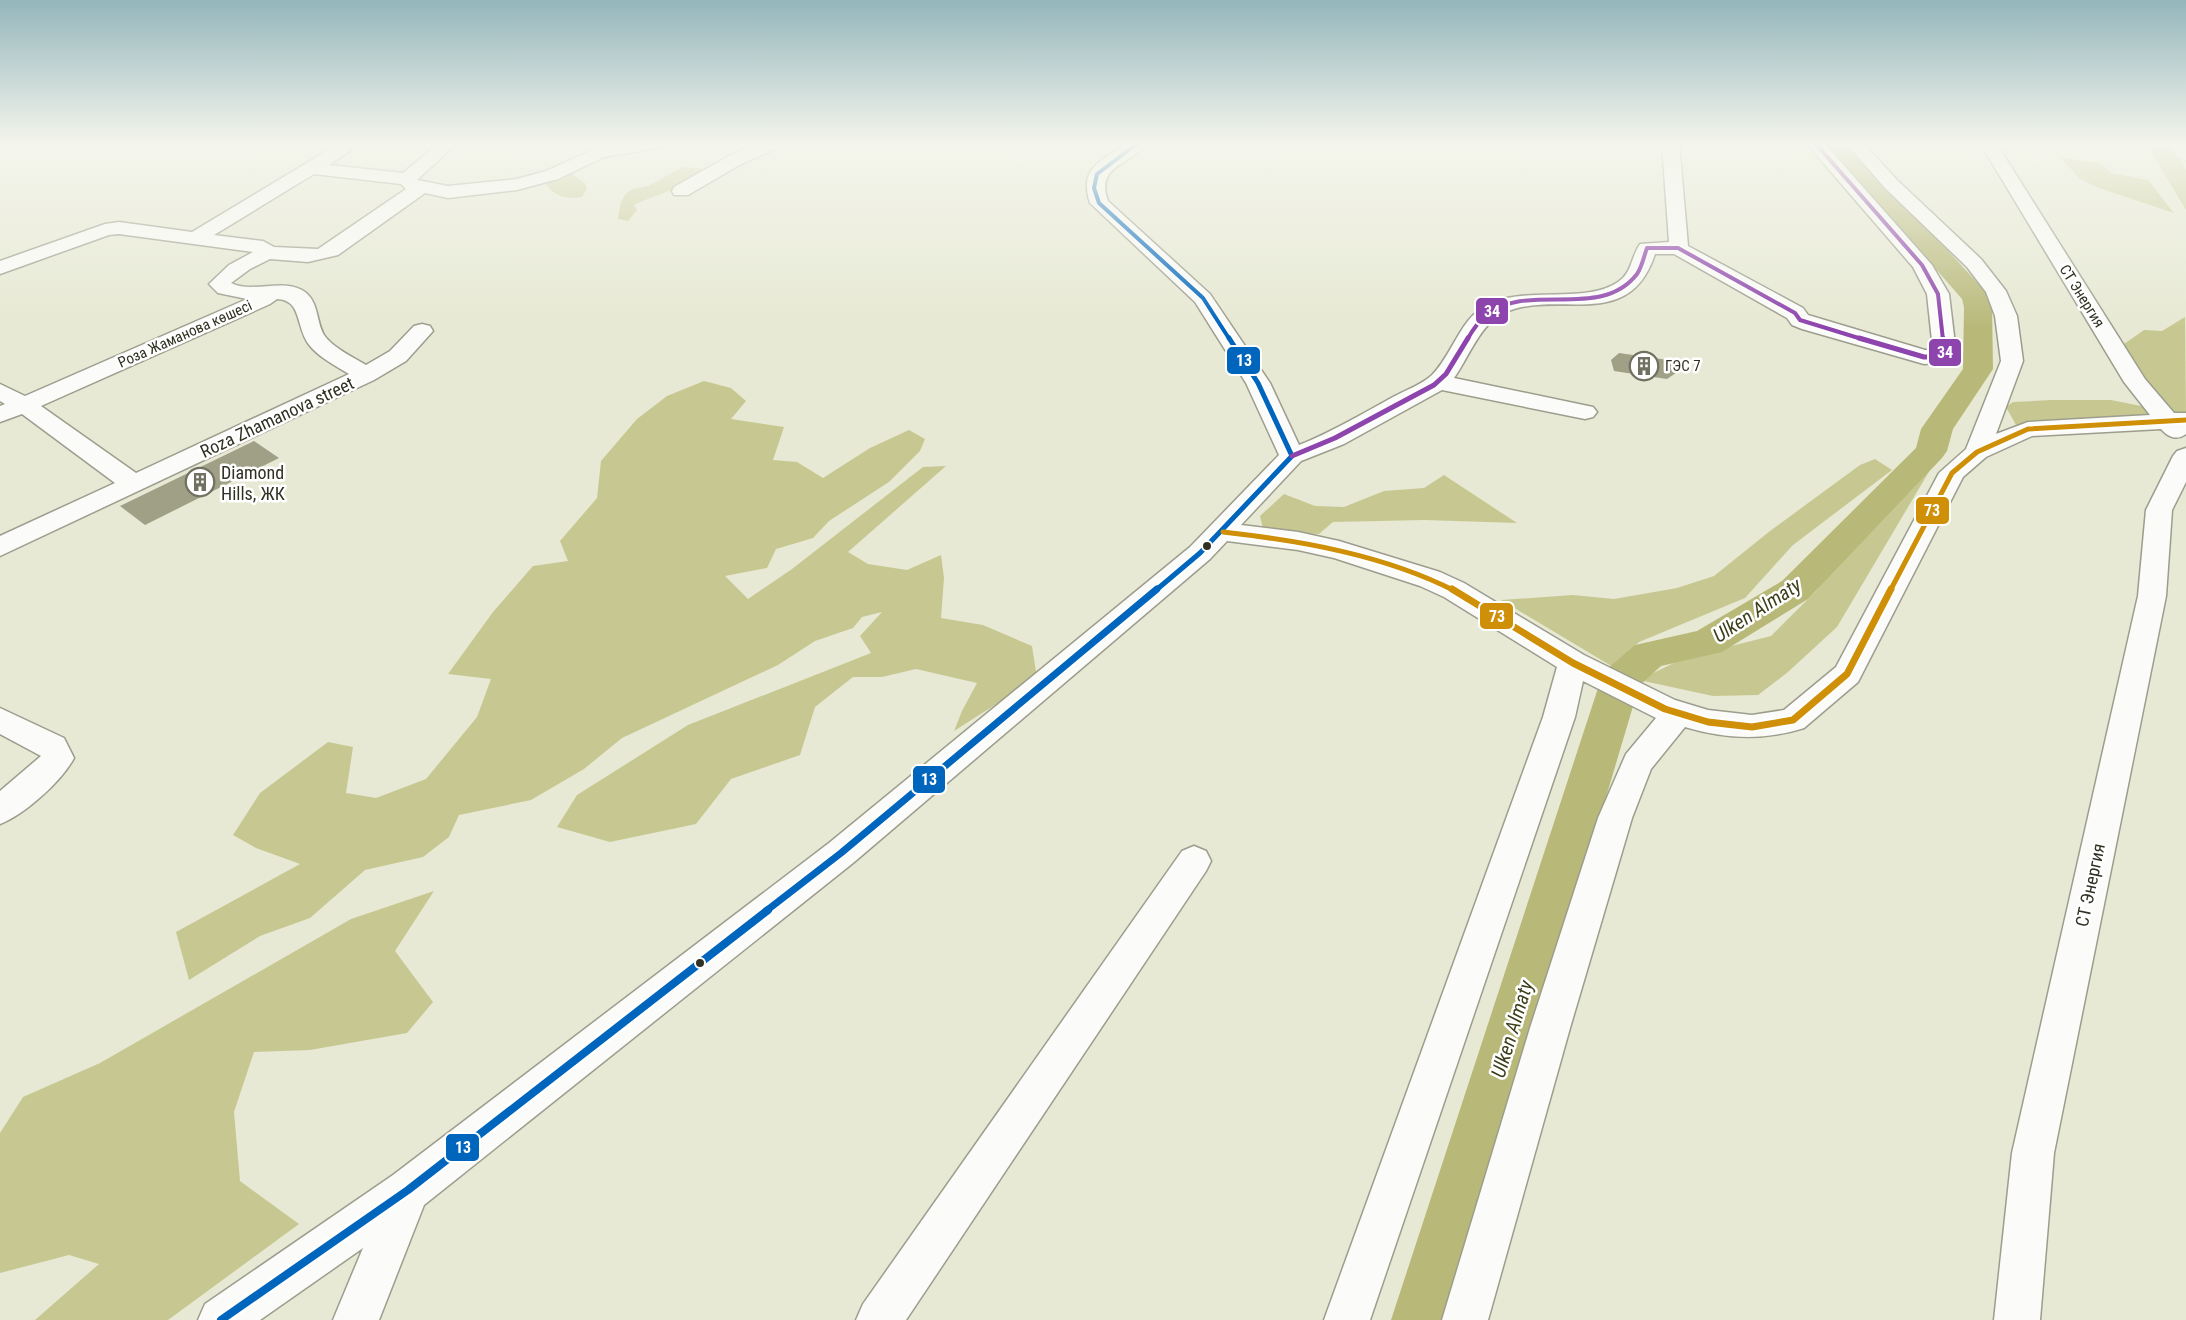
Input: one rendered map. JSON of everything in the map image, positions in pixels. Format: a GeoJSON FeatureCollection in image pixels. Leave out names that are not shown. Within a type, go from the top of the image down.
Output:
{"type":"FeatureCollection","features":[{"type":"Feature","properties":{"kind":"street"},"geometry":{"type":"LineString","coordinates":[[195,238],[250,205]]}},
{"type":"Feature","properties":{"kind":"street","name":"Роза Жаманова көшесі"},"geometry":{"type":"LineString","coordinates":[[271,293],[236,292],[223,289],[219,284],[242,265],[269,253],[318,257],[332,251],[388,205]]}},
{"type":"Feature","properties":{"kind":"street"},"geometry":{"type":"LineString","coordinates":[[1101,205],[1203,298],[1258,384],[1292,456]]}},
{"type":"Feature","properties":{"kind":"street"},"geometry":{"type":"LineString","coordinates":[[1676,205],[1678,248]]}},
{"type":"Feature","properties":{"kind":"street"},"geometry":{"type":"LineString","coordinates":[[221,1320],[408,1190],[841,854],[1191,561],[1223,532],[1292,456],[1325,445],[1438,382],[1486,313],[1499,306],[1516,302],[1574,300],[1606,295],[1626,287],[1636,278],[1645,260],[1647,248],[1678,248],[1795,313],[1800,320],[1924,357],[1941,357],[1945,353],[1938,294],[1922,265],[1869,205]]}},
{"type":"Feature","properties":{"kind":"street"},"geometry":{"type":"LineString","coordinates":[[1912,205],[1974,263],[1996,291],[2006,316],[2012,361],[1977,452]]}},
{"type":"Feature","properties":{"kind":"street","name":"СТ Энергия"},"geometry":{"type":"LineString","coordinates":[[2027,205],[2136,382],[2176,420],[2186,442]]}},
{"type":"Feature","properties":{"kind":"street"},"geometry":{"type":"LineString","coordinates":[[0,268],[105,230],[119,228],[263,247],[269,253]]}},
{"type":"Feature","properties":{"kind":"street","name":"Роза Жаманова көшесі"},"geometry":{"type":"LineString","coordinates":[[0,415],[263,300],[271,293]]}},
{"type":"Feature","properties":{"kind":"street","name":"Roza Zhamanova street"},"geometry":{"type":"LineString","coordinates":[[0,547],[366,375],[314,337],[301,298],[294,294],[271,293]]}},
{"type":"Feature","properties":{"kind":"street"},"geometry":{"type":"LineString","coordinates":[[366,375],[398,356],[422,331]]}},
{"type":"Feature","properties":{"kind":"street"},"geometry":{"type":"LineString","coordinates":[[1438,382],[1585,412]]}},
{"type":"Feature","properties":{"kind":"street"},"geometry":{"type":"LineString","coordinates":[[0,391],[24,405],[134,484]]}},
{"type":"Feature","properties":{"kind":"street"},"geometry":{"type":"LineString","coordinates":[[1223,532],[1298,541],[1338,550],[1430,579],[1454,590],[1585,669],[1641,698],[1708,722],[1752,727],[1793,720],[1847,674],[1898,550],[1952,473],[1977,452],[2028,429],[2176,420]]}},
{"type":"Feature","properties":{"kind":"street","name":"СТ Энергия"},"geometry":{"type":"LineString","coordinates":[[2017,1320],[2033,1153],[2152,596],[2159,510],[2186,456]]}},
{"type":"Feature","properties":{"kind":"street"},"geometry":{"type":"LineString","coordinates":[[1347,1320],[1559,717],[1585,669]]}},
{"type":"Feature","properties":{"kind":"street"},"geometry":{"type":"LineString","coordinates":[[1465,1320],[1550,1028],[1615,818],[1637,763],[1678,713]]}},
{"type":"Feature","properties":{"kind":"street"},"geometry":{"type":"LineString","coordinates":[[0,720],[53,747],[58,758],[0,810]]}},
{"type":"Feature","properties":{"kind":"street"},"geometry":{"type":"LineString","coordinates":[[879,1320],[1194,861]]}},
{"type":"Feature","properties":{"kind":"street"},"geometry":{"type":"LineString","coordinates":[[356,1320],[408,1190]]}},
{"type":"Feature","properties":{"kind":"green space"},"geometry":{"type":"Polygon","coordinates":[[[621,205],[635,205],[637,210],[628,221],[618,219],[621,205]]]}},
{"type":"Feature","properties":{"kind":"green space"},"geometry":{"type":"Polygon","coordinates":[[[2149,205],[2167,205],[2174,213],[2149,205]]]}},
{"type":"Feature","properties":{"kind":"green space"},"geometry":{"type":"Polygon","coordinates":[[[2185,317],[2186,414],[2169,414],[2124,344],[2144,330],[2162,331],[2185,317]]]}},
{"type":"Feature","properties":{"kind":"green space"},"geometry":{"type":"Polygon","coordinates":[[[704,381],[731,388],[746,401],[731,419],[784,427],[773,460],[797,462],[823,478],[870,448],[909,430],[925,439],[920,451],[889,482],[829,521],[813,538],[776,549],[767,568],[725,576],[748,599],[792,569],[923,467],[946,466],[848,552],[868,564],[907,570],[941,555],[944,578],[941,618],[983,625],[1032,646],[1037,678],[954,731],[977,683],[916,669],[882,677],[853,677],[815,707],[800,755],[731,779],[696,824],[610,842],[557,827],[577,795],[688,725],[871,653],[860,636],[882,612],[862,617],[853,628],[815,641],[778,665],[622,738],[584,769],[531,800],[459,815],[449,837],[423,857],[365,870],[310,918],[260,936],[189,980],[176,932],[300,864],[256,848],[233,835],[260,793],[328,742],[353,747],[346,793],[376,798],[426,779],[477,717],[491,679],[448,674],[493,612],[533,566],[568,561],[560,541],[597,498],[601,461],[637,419],[667,396],[704,381]]]}},
{"type":"Feature","properties":{"kind":"green space"},"geometry":{"type":"Polygon","coordinates":[[[2111,400],[2146,407],[2157,418],[2016,425],[2006,407],[2013,402],[2111,400]]]}},
{"type":"Feature","properties":{"kind":"green space"},"geometry":{"type":"Polygon","coordinates":[[[1875,459],[1892,470],[1793,545],[1745,598],[1639,642],[1613,667],[1501,600],[1573,595],[1614,599],[1677,588],[1714,576],[1770,531],[1860,465],[1875,459]]]}},
{"type":"Feature","properties":{"kind":"green space"},"geometry":{"type":"Polygon","coordinates":[[[1930,470],[1837,627],[1788,672],[1758,695],[1713,696],[1639,680],[1684,658],[1771,636],[1815,592],[1866,533],[1930,470]]]}},
{"type":"Feature","properties":{"kind":"green space"},"geometry":{"type":"Polygon","coordinates":[[[1444,475],[1517,523],[1424,520],[1333,522],[1319,534],[1264,533],[1260,516],[1284,494],[1315,506],[1344,507],[1384,491],[1424,488],[1444,475]]]}},
{"type":"Feature","properties":{"kind":"green space"},"geometry":{"type":"Polygon","coordinates":[[[434,891],[395,951],[433,1002],[407,1033],[310,1050],[254,1052],[234,1112],[240,1181],[299,1224],[168,1320],[35,1320],[99,1264],[69,1255],[0,1273],[0,1133],[23,1097],[100,1063],[351,919],[434,891]]]}},
{"type":"Feature","properties":{"kind":"building","name":"ГЭС 7"},"geometry":{"type":"Polygon","coordinates":[[[1619,353],[1675,361],[1676,373],[1667,379],[1614,371],[1611,360],[1619,353]]]}},
{"type":"Feature","properties":{"kind":"building","name":"Diamond Hills, ЖК"},"geometry":{"type":"Polygon","coordinates":[[[254,441],[279,458],[145,525],[120,506],[254,441]]]}},
{"type":"Feature","properties":{"kind":"waterway","name":"Ulken Almaty"},"geometry":{"type":"LineString","coordinates":[[1421,1320],[1621,679],[1649,655],[1708,642],[1795,590],[1931,451],[1937,429],[1978,369],[1978,307],[1975,297],[1892,205]]}},
{"type":"Feature","properties":{"kind":"transit line","name":"13"},"geometry":{"type":"LineString","coordinates":[[221,1320],[408,1190],[841,853],[1200,553],[1292,456],[1258,383],[1203,298],[1101,205]]}},
{"type":"Feature","properties":{"kind":"transit line","name":"34"},"geometry":{"type":"LineString","coordinates":[[1292,456],[1335,438],[1434,385],[1446,374],[1479,322],[1497,308],[1516,302],[1585,299],[1607,295],[1625,287],[1639,272],[1647,248],[1678,248],[1795,313],[1800,320],[1810,324],[1924,357],[1941,357],[1945,353],[1938,294],[1922,265],[1869,205]]}},
{"type":"Feature","properties":{"kind":"transit line","name":"73"},"geometry":{"type":"LineString","coordinates":[[1223,532],[1298,541],[1339,550],[1430,579],[1454,590],[1573,663],[1665,709],[1708,722],[1752,727],[1793,720],[1847,674],[1952,473],[1977,452],[2028,429],[2186,420]]}},
{"type":"Feature","properties":{"kind":"place","name":"ГЭС 7"},"geometry":{"type":"Point","coordinates":[1644,366]}},
{"type":"Feature","properties":{"kind":"place","name":"Diamond Hills, ЖК"},"geometry":{"type":"Point","coordinates":[200,482]}}]}
